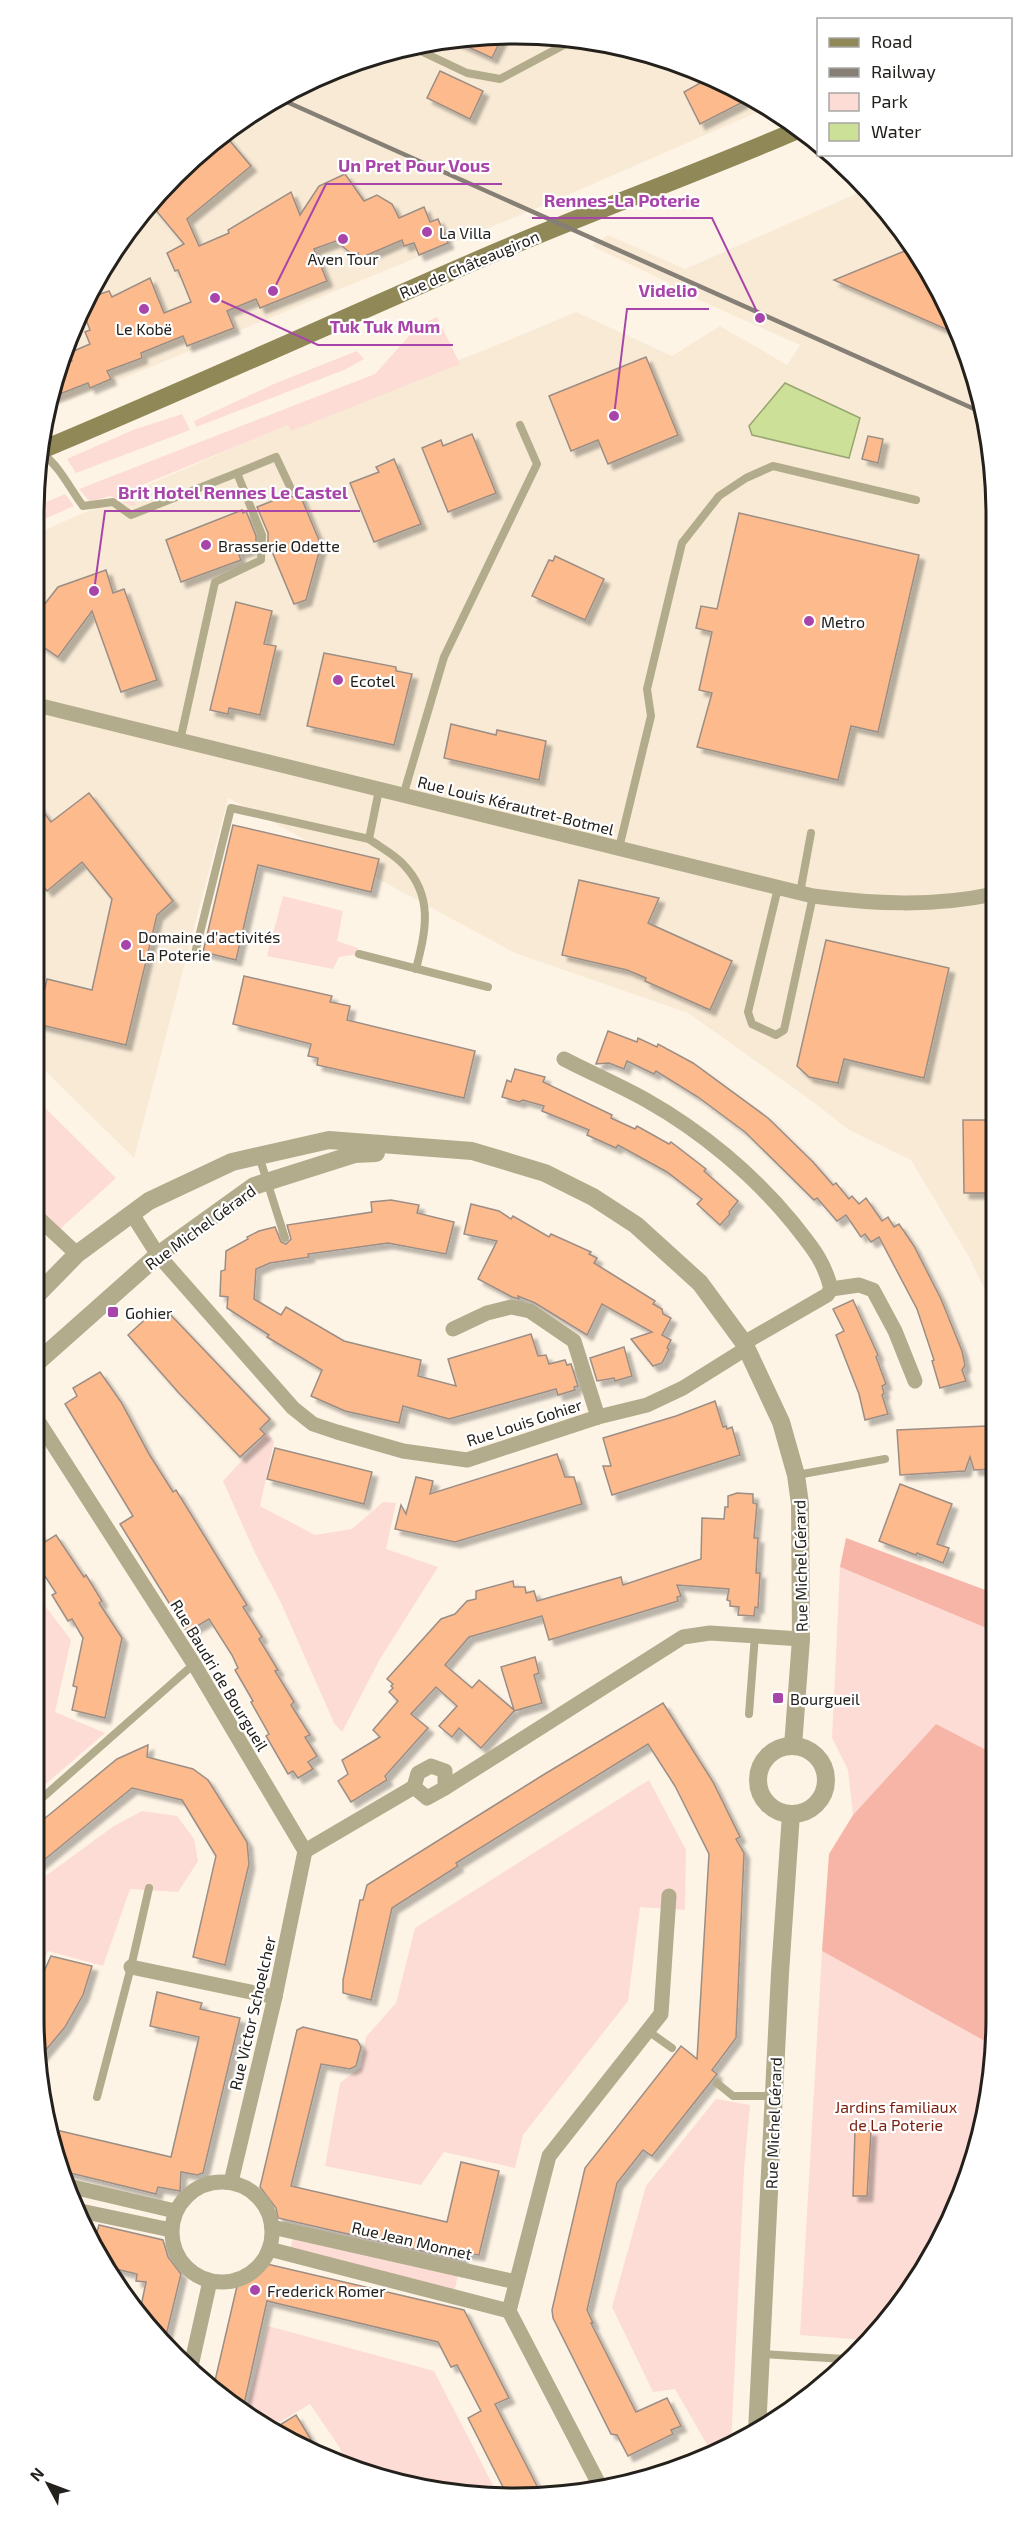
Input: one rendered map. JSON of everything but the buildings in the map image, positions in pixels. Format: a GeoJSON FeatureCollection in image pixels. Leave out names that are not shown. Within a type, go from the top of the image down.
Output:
{"type":"FeatureCollection","features":[{"type":"Feature","properties":{"kind":"main road","name":"Rue de Châteaugiron"},"geometry":{"type":"LineString","coordinates":[[49,447],[479,259],[791,133]]}},
{"type":"Feature","properties":{"kind":"street","name":"Rue Louis Kérautret-Botmel"},"geometry":{"type":"LineString","coordinates":[[44,707],[806,895],[854,902],[934,903],[986,895]]}},
{"type":"Feature","properties":{"kind":"street"},"geometry":{"type":"LineString","coordinates":[[564,1059],[681,1121],[729,1158],[783,1211],[819,1256],[831,1289],[859,1284],[873,1290],[895,1331],[915,1381]]}},
{"type":"Feature","properties":{"kind":"street","name":"Rue Michel Gérard"},"geometry":{"type":"LineString","coordinates":[[44,1288],[77,1254],[149,1201],[232,1162],[329,1140],[472,1151],[545,1173],[593,1197],[636,1225],[700,1283],[746,1346],[781,1422],[796,1475],[801,1515],[801,1639],[793,1746]]}},
{"type":"Feature","properties":{"kind":"street","name":"Rue Michel Gérard"},"geometry":{"type":"LineString","coordinates":[[44,1356],[158,1255],[254,1186],[355,1154],[472,1151]]}},
{"type":"Feature","properties":{"kind":"street","name":"Rue Louis Gohier"},"geometry":{"type":"LineString","coordinates":[[132,1214],[158,1255],[293,1408],[313,1424],[403,1451],[467,1460],[598,1417],[647,1405],[683,1388],[827,1295],[831,1289]]}},
{"type":"Feature","properties":{"kind":"street"},"geometry":{"type":"LineString","coordinates":[[44,1223],[77,1254]]}},
{"type":"Feature","properties":{"kind":"street"},"geometry":{"type":"LineString","coordinates":[[453,1329],[487,1313],[511,1307],[530,1311],[574,1341],[598,1417]]}},
{"type":"Feature","properties":{"kind":"street","name":"Rue Baudri de Bourgueil"},"geometry":{"type":"LineString","coordinates":[[44,1430],[194,1664],[305,1851]]}},
{"type":"Feature","properties":{"kind":"street"},"geometry":{"type":"LineString","coordinates":[[414,1787],[427,1798],[445,1788],[683,1637],[710,1633],[801,1639]]}},
{"type":"Feature","properties":{"kind":"street"},"geometry":{"type":"LineString","coordinates":[[793,1746],[807,1749],[819,1758],[827,1778],[826,1788],[818,1803],[806,1812],[791,1814],[777,1811],[765,1801],[758,1780],[766,1758],[778,1749],[793,1746]]}},
{"type":"Feature","properties":{"kind":"street"},"geometry":{"type":"LineString","coordinates":[[305,1851],[414,1787],[418,1773],[431,1766],[445,1771],[445,1788]]}},
{"type":"Feature","properties":{"kind":"street","name":"Rue Michel Gérard"},"geometry":{"type":"LineString","coordinates":[[758,2421],[791,1814]]}},
{"type":"Feature","properties":{"kind":"street","name":"Rue Victor Schoelcher"},"geometry":{"type":"LineString","coordinates":[[231,2182],[275,1997],[305,1851]]}},
{"type":"Feature","properties":{"kind":"street"},"geometry":{"type":"LineString","coordinates":[[597,2481],[509,2311],[549,2156],[661,2014],[669,1896]]}},
{"type":"Feature","properties":{"kind":"street"},"geometry":{"type":"LineString","coordinates":[[131,1967],[275,1997]]}},
{"type":"Feature","properties":{"kind":"street"},"geometry":{"type":"LineString","coordinates":[[210,2182],[231,2182],[249,2189],[265,2205],[272,2227],[269,2250],[257,2267],[243,2278],[234,2281],[210,2281],[188,2269],[173,2247],[171,2230],[175,2211],[190,2192],[210,2182]]}},
{"type":"Feature","properties":{"kind":"street"},"geometry":{"type":"LineString","coordinates":[[76,2188],[175,2211]]}},
{"type":"Feature","properties":{"kind":"street"},"geometry":{"type":"LineString","coordinates":[[86,2212],[171,2230]]}},
{"type":"Feature","properties":{"kind":"street","name":"Rue Jean Monnet"},"geometry":{"type":"LineString","coordinates":[[272,2227],[516,2282]]}},
{"type":"Feature","properties":{"kind":"street"},"geometry":{"type":"LineString","coordinates":[[269,2250],[509,2311]]}},
{"type":"Feature","properties":{"kind":"street"},"geometry":{"type":"LineString","coordinates":[[192,2359],[210,2281]]}},
{"type":"Feature","properties":{"kind":"lane"},"geometry":{"type":"LineString","coordinates":[[424,53],[467,73],[500,79],[561,46]]}},
{"type":"Feature","properties":{"kind":"lane"},"geometry":{"type":"LineString","coordinates":[[403,796],[444,657],[537,464],[520,425]]}},
{"type":"Feature","properties":{"kind":"lane"},"geometry":{"type":"LineString","coordinates":[[48,458],[55,464],[83,506],[113,502],[131,515],[276,457],[292,491]]}},
{"type":"Feature","properties":{"kind":"lane"},"geometry":{"type":"LineString","coordinates":[[619,848],[651,716],[647,689],[682,543],[719,496],[746,478],[773,466],[916,500]]}},
{"type":"Feature","properties":{"kind":"lane"},"geometry":{"type":"LineString","coordinates":[[180,741],[214,582],[261,560],[262,535],[237,472]]}},
{"type":"Feature","properties":{"kind":"lane"},"geometry":{"type":"LineString","coordinates":[[369,839],[379,790]]}},
{"type":"Feature","properties":{"kind":"lane"},"geometry":{"type":"LineString","coordinates":[[196,948],[231,808],[369,839],[403,864],[422,892],[427,925],[416,969]]}},
{"type":"Feature","properties":{"kind":"lane"},"geometry":{"type":"LineString","coordinates":[[778,888],[748,1012],[752,1024],[776,1035],[784,1030],[806,895],[811,833]]}},
{"type":"Feature","properties":{"kind":"lane"},"geometry":{"type":"LineString","coordinates":[[359,954],[488,987]]}},
{"type":"Feature","properties":{"kind":"lane"},"geometry":{"type":"LineString","coordinates":[[259,1156],[285,1238]]}},
{"type":"Feature","properties":{"kind":"lane"},"geometry":{"type":"LineString","coordinates":[[796,1475],[885,1459]]}},
{"type":"Feature","properties":{"kind":"lane"},"geometry":{"type":"LineString","coordinates":[[749,1714],[755,1635]]}},
{"type":"Feature","properties":{"kind":"lane"},"geometry":{"type":"LineString","coordinates":[[44,1796],[194,1664]]}},
{"type":"Feature","properties":{"kind":"lane"},"geometry":{"type":"LineString","coordinates":[[97,2097],[149,1888]]}},
{"type":"Feature","properties":{"kind":"lane"},"geometry":{"type":"LineString","coordinates":[[648,2031],[672,2048]]}},
{"type":"Feature","properties":{"kind":"lane"},"geometry":{"type":"LineString","coordinates":[[717,2083],[733,2096],[774,2096]]}},
{"type":"Feature","properties":{"kind":"lane"},"geometry":{"type":"LineString","coordinates":[[762,2354],[839,2359]]}},
{"type":"Feature","properties":{"kind":"shaded area"},"geometry":{"type":"Polygon","coordinates":[[[515,44],[546,45],[607,53],[667,69],[724,92],[758,112],[547,204],[57,405],[69,363],[92,306],[123,253],[161,204],[204,161],[253,123],[306,92],[335,79],[393,60],[453,48],[515,44]]]}},
{"type":"Feature","properties":{"kind":"shaded area"},"geometry":{"type":"Polygon","coordinates":[[[858,193],[889,228],[923,279],[951,335],[970,393],[982,453],[986,515],[986,1292],[969,1257],[911,1160],[849,1130],[688,1013],[515,953],[228,798],[134,1158],[44,1070],[44,530],[288,424],[485,350],[576,312],[672,356],[720,326],[787,365],[800,345],[670,287],[669,283],[592,246],[608,235],[685,269],[858,193]]]}},
{"type":"Feature","properties":{"kind":"shaded area"},"geometry":{"type":"Polygon","coordinates":[[[846,1538],[986,1590],[986,1628],[840,1567],[846,1538]]]}},
{"type":"Feature","properties":{"kind":"shaded area"},"geometry":{"type":"Polygon","coordinates":[[[936,1724],[986,1750],[985,2041],[822,1951],[829,1854],[853,1815],[936,1724]]]}},
{"type":"Feature","properties":{"kind":"green space"},"geometry":{"type":"Polygon","coordinates":[[[437,317],[460,364],[291,431],[288,425],[130,490],[136,505],[130,505],[110,496],[90,502],[79,489],[375,374],[418,326],[437,317]]]}},
{"type":"Feature","properties":{"kind":"green space"},"geometry":{"type":"Polygon","coordinates":[[[357,351],[364,359],[344,370],[196,427],[194,421],[276,383],[357,351]]]}},
{"type":"Feature","properties":{"kind":"green space"},"geometry":{"type":"Polygon","coordinates":[[[182,414],[190,430],[76,473],[67,459],[133,430],[182,414]]]}},
{"type":"Feature","properties":{"kind":"green space"},"geometry":{"type":"Polygon","coordinates":[[[65,494],[74,506],[44,519],[44,503],[65,494]]]}},
{"type":"Feature","properties":{"kind":"green space"},"geometry":{"type":"Polygon","coordinates":[[[283,896],[343,911],[337,941],[358,948],[359,954],[339,957],[333,969],[267,956],[283,896]]]}},
{"type":"Feature","properties":{"kind":"green space"},"geometry":{"type":"Polygon","coordinates":[[[44,1107],[116,1178],[60,1229],[44,1214],[44,1107]]]}},
{"type":"Feature","properties":{"kind":"green space"},"geometry":{"type":"Polygon","coordinates":[[[268,1432],[274,1442],[260,1506],[315,1535],[352,1529],[383,1502],[396,1503],[386,1549],[438,1567],[380,1659],[342,1732],[334,1723],[282,1605],[255,1553],[223,1481],[268,1432]]]}},
{"type":"Feature","properties":{"kind":"green space"},"geometry":{"type":"Polygon","coordinates":[[[840,1567],[986,1628],[986,1750],[936,1724],[853,1815],[848,1770],[832,1738],[840,1567]]]}},
{"type":"Feature","properties":{"kind":"green space"},"geometry":{"type":"Polygon","coordinates":[[[44,1604],[71,1640],[55,1712],[105,1733],[44,1786],[44,1604]]]}},
{"type":"Feature","properties":{"kind":"green space"},"geometry":{"type":"Polygon","coordinates":[[[649,1780],[686,1850],[685,1910],[640,1907],[628,2001],[523,2135],[515,2168],[444,2152],[421,2185],[325,2166],[340,2083],[361,2067],[366,2037],[396,2003],[415,1928],[649,1780]]]}},
{"type":"Feature","properties":{"kind":"green space"},"geometry":{"type":"Polygon","coordinates":[[[142,1811],[177,1816],[194,1839],[198,1861],[178,1892],[130,1889],[103,1966],[48,1951],[44,1960],[44,1877],[114,1826],[142,1811]]]}},
{"type":"Feature","properties":{"kind":"green space","name":"Jardins familiaux de La Poterie"},"geometry":{"type":"Polygon","coordinates":[[[822,1951],[985,2041],[985,2048],[977,2109],[961,2169],[938,2226],[907,2279],[858,2339],[800,2335],[822,1951]]]}},
{"type":"Feature","properties":{"kind":"green space"},"geometry":{"type":"Polygon","coordinates":[[[716,2099],[750,2105],[744,2170],[731,2436],[708,2447],[675,2389],[653,2392],[612,2307],[646,2186],[716,2099]]]}},
{"type":"Feature","properties":{"kind":"green space"},"geometry":{"type":"Polygon","coordinates":[[[293,2237],[458,2275],[453,2297],[288,2258],[293,2237]]]}},
{"type":"Feature","properties":{"kind":"green space"},"geometry":{"type":"Polygon","coordinates":[[[268,2326],[434,2371],[494,2487],[423,2479],[342,2455],[340,2448],[310,2404],[280,2422],[272,2421],[248,2405],[268,2326]]]}},
{"type":"Feature","properties":{"kind":"water"},"geometry":{"type":"Polygon","coordinates":[[[785,383],[860,418],[849,458],[752,435],[749,426],[785,383]]]}},
{"type":"Feature","properties":{"kind":"railway"},"geometry":{"type":"LineString","coordinates":[[288,102],[974,409]]}},
{"type":"Feature","properties":{"kind":"place","name":"La Villa"},"geometry":{"type":"Point","coordinates":[427,232]}},
{"type":"Feature","properties":{"kind":"place","name":"Aven Tour"},"geometry":{"type":"Point","coordinates":[343,239]}},
{"type":"Feature","properties":{"kind":"place","name":"Un Pret Pour Vous"},"geometry":{"type":"Point","coordinates":[273,291]}},
{"type":"Feature","properties":{"kind":"place","name":"Tuk Tuk Mum"},"geometry":{"type":"Point","coordinates":[215,298]}},
{"type":"Feature","properties":{"kind":"place","name":"Le Kobë"},"geometry":{"type":"Point","coordinates":[144,309]}},
{"type":"Feature","properties":{"kind":"place","name":"Rennes-La Poterie"},"geometry":{"type":"Point","coordinates":[760,318]}},
{"type":"Feature","properties":{"kind":"place","name":"Videlio"},"geometry":{"type":"Point","coordinates":[614,416]}},
{"type":"Feature","properties":{"kind":"place","name":"Brasserie Odette"},"geometry":{"type":"Point","coordinates":[206,545]}},
{"type":"Feature","properties":{"kind":"place","name":"Brit Hotel Rennes Le Castel"},"geometry":{"type":"Point","coordinates":[94,591]}},
{"type":"Feature","properties":{"kind":"place","name":"Metro"},"geometry":{"type":"Point","coordinates":[809,621]}},
{"type":"Feature","properties":{"kind":"place","name":"Ecotel"},"geometry":{"type":"Point","coordinates":[338,680]}},
{"type":"Feature","properties":{"kind":"place","name":"Domaine d'activités La Poterie"},"geometry":{"type":"Point","coordinates":[126,945]}},
{"type":"Feature","properties":{"kind":"place","name":"Gohier"},"geometry":{"type":"Point","coordinates":[113,1312]}},
{"type":"Feature","properties":{"kind":"place","name":"Bourgueil"},"geometry":{"type":"Point","coordinates":[778,1698]}},
{"type":"Feature","properties":{"kind":"place","name":"Frederick Romer"},"geometry":{"type":"Point","coordinates":[255,2290]}}]}
